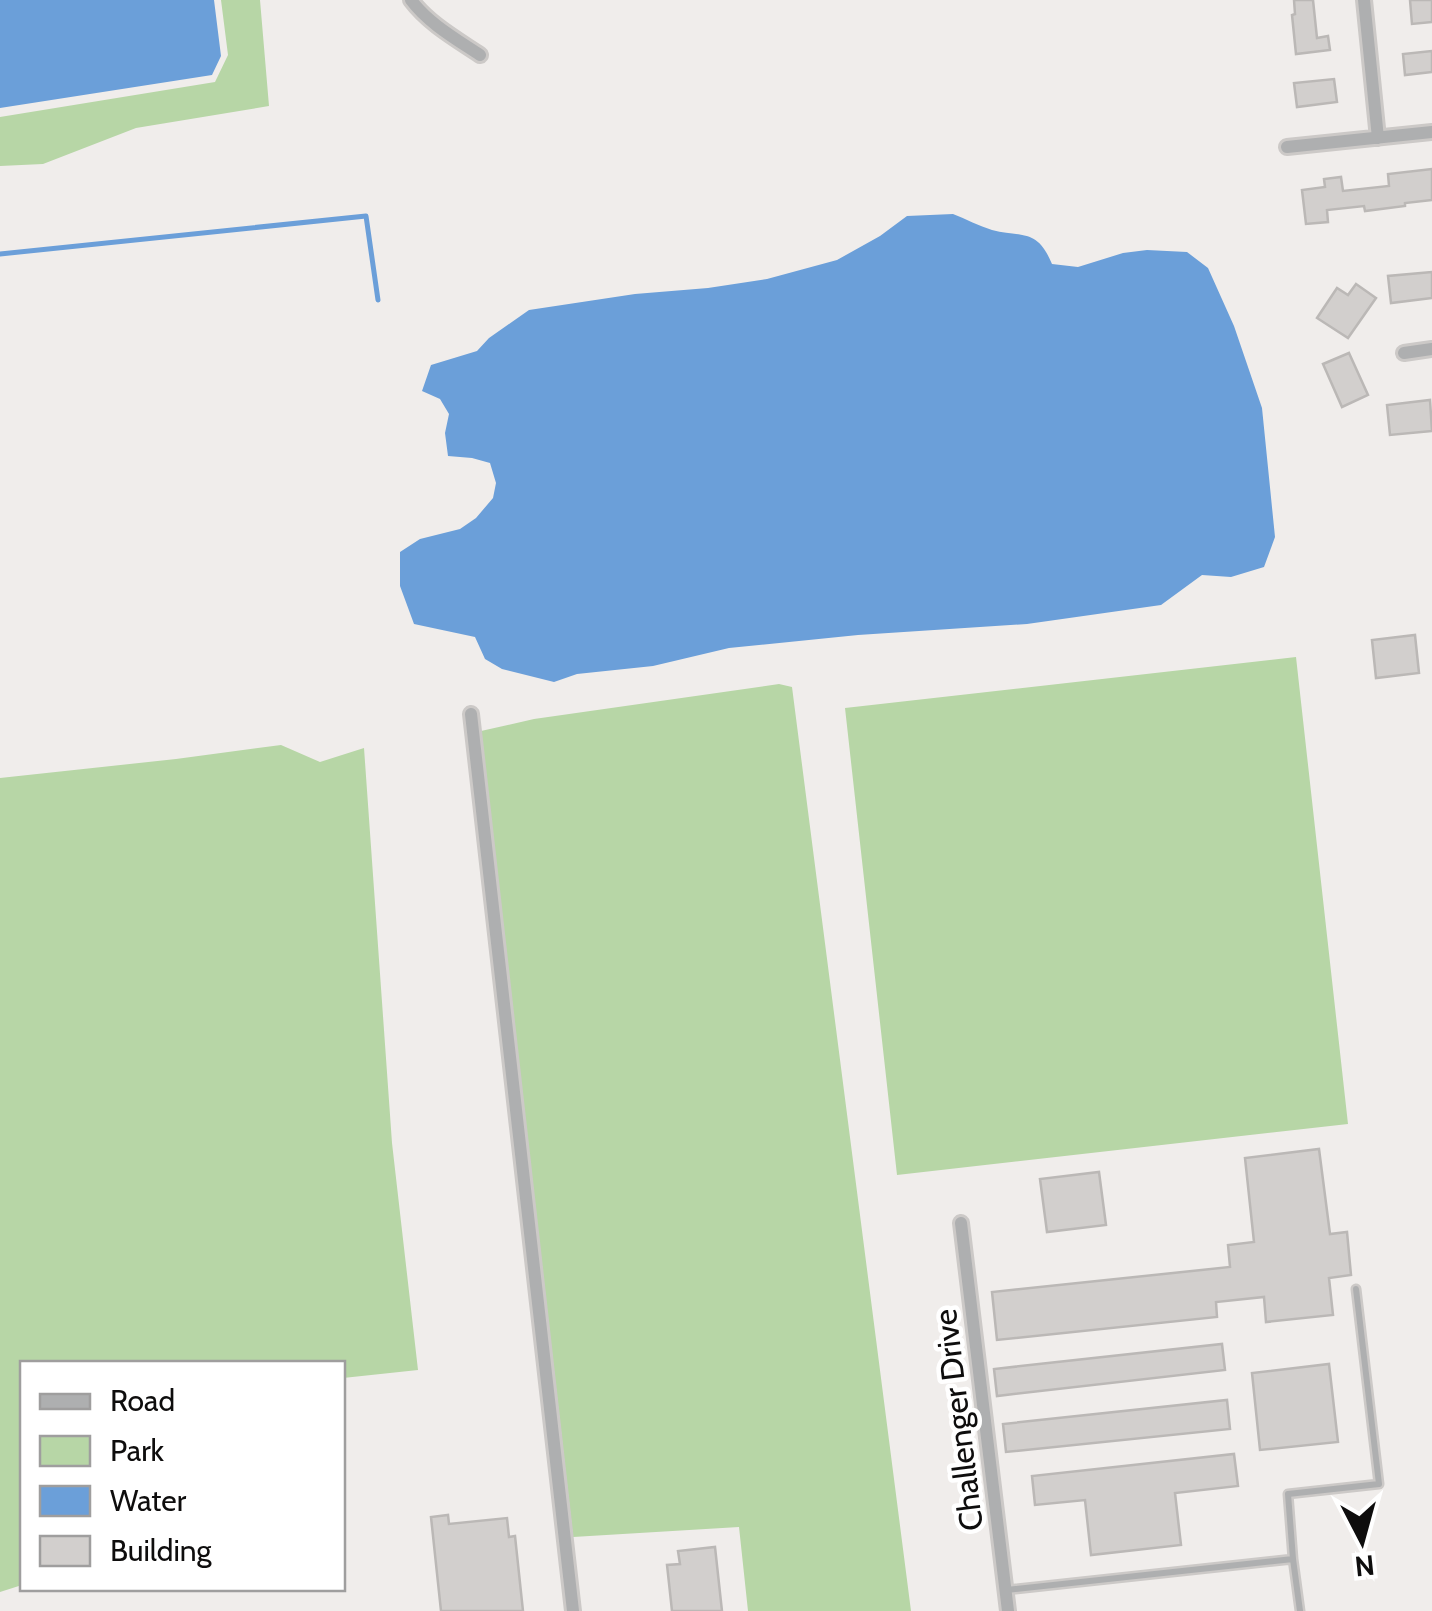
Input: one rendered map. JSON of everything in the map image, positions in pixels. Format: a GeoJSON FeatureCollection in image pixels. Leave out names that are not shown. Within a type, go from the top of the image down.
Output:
{"type":"FeatureCollection","features":[{"type":"Feature","properties":{"kind":"street"},"geometry":{"type":"LineString","coordinates":[[411,0],[446,32],[480,54]]}},
{"type":"Feature","properties":{"kind":"street"},"geometry":{"type":"LineString","coordinates":[[1364,0],[1378,138]]}},
{"type":"Feature","properties":{"kind":"street"},"geometry":{"type":"LineString","coordinates":[[1287,148],[1432,132]]}},
{"type":"Feature","properties":{"kind":"street"},"geometry":{"type":"LineString","coordinates":[[1404,353],[1432,350]]}},
{"type":"Feature","properties":{"kind":"street"},"geometry":{"type":"LineString","coordinates":[[471,714],[573,1611]]}},
{"type":"Feature","properties":{"kind":"street","name":"Challenger Drive"},"geometry":{"type":"LineString","coordinates":[[962,1223],[1008,1611]]}},
{"type":"Feature","properties":{"kind":"lane"},"geometry":{"type":"LineString","coordinates":[[1300,1611],[1288,1494],[1379,1484],[1356,1289]]}},
{"type":"Feature","properties":{"kind":"lane"},"geometry":{"type":"LineString","coordinates":[[1006,1590],[1294,1559]]}},
{"type":"Feature","properties":{"kind":"green space"},"geometry":{"type":"Polygon","coordinates":[[[221,0],[260,0],[269,106],[136,128],[43,164],[0,166],[0,117],[215,82],[228,55],[221,0]]]}},
{"type":"Feature","properties":{"kind":"green space"},"geometry":{"type":"Polygon","coordinates":[[[1296,657],[1348,1124],[897,1175],[845,708],[1296,657]]]}},
{"type":"Feature","properties":{"kind":"green space"},"geometry":{"type":"Polygon","coordinates":[[[779,684],[792,687],[911,1611],[748,1611],[739,1527],[573,1537],[481,731],[534,719],[779,684]]]}},
{"type":"Feature","properties":{"kind":"green space"},"geometry":{"type":"Polygon","coordinates":[[[281,745],[320,762],[364,748],[392,1143],[418,1370],[345,1378],[345,1361],[20,1361],[20,1586],[0,1592],[0,778],[281,745]]]}},
{"type":"Feature","properties":{"kind":"water"},"geometry":{"type":"Polygon","coordinates":[[[0,0],[214,0],[221,56],[212,75],[0,108],[0,0]]]}},
{"type":"Feature","properties":{"kind":"water"},"geometry":{"type":"Polygon","coordinates":[[[953,214],[992,230],[1035,240],[1052,264],[1078,267],[1147,250],[1187,252],[1208,268],[1234,326],[1262,408],[1275,537],[1264,567],[1231,577],[1202,575],[1161,605],[1027,624],[729,648],[653,666],[577,674],[554,682],[502,669],[485,659],[475,637],[414,624],[400,586],[400,552],[420,539],[460,529],[476,518],[493,498],[496,483],[490,463],[448,456],[445,433],[449,414],[440,399],[422,391],[431,365],[477,351],[529,310],[767,279],[837,260],[907,216],[953,214]]]}},
{"type":"Feature","properties":{"kind":"building"},"geometry":{"type":"Polygon","coordinates":[[[1294,0],[1313,0],[1317,38],[1328,36],[1330,50],[1296,54],[1294,0]]]}},
{"type":"Feature","properties":{"kind":"building"},"geometry":{"type":"Polygon","coordinates":[[[1410,0],[1432,0],[1432,22],[1412,24],[1410,0]]]}},
{"type":"Feature","properties":{"kind":"building"},"geometry":{"type":"Polygon","coordinates":[[[1432,51],[1432,72],[1405,75],[1403,54],[1432,51]]]}},
{"type":"Feature","properties":{"kind":"building"},"geometry":{"type":"Polygon","coordinates":[[[1334,79],[1337,102],[1297,107],[1294,83],[1334,79]]]}},
{"type":"Feature","properties":{"kind":"building"},"geometry":{"type":"Polygon","coordinates":[[[1432,169],[1432,200],[1365,211],[1364,206],[1327,210],[1328,222],[1306,224],[1302,190],[1325,187],[1324,179],[1341,177],[1343,191],[1389,186],[1388,174],[1432,169]]]}},
{"type":"Feature","properties":{"kind":"building"},"geometry":{"type":"Polygon","coordinates":[[[1432,272],[1432,298],[1391,303],[1388,276],[1432,272]]]}},
{"type":"Feature","properties":{"kind":"building"},"geometry":{"type":"Polygon","coordinates":[[[1356,284],[1376,298],[1348,338],[1317,318],[1337,288],[1348,295],[1356,284]]]}},
{"type":"Feature","properties":{"kind":"building"},"geometry":{"type":"Polygon","coordinates":[[[1349,353],[1368,395],[1342,407],[1323,364],[1349,353]]]}},
{"type":"Feature","properties":{"kind":"building"},"geometry":{"type":"Polygon","coordinates":[[[1430,400],[1432,431],[1390,435],[1387,405],[1430,400]]]}},
{"type":"Feature","properties":{"kind":"building"},"geometry":{"type":"Polygon","coordinates":[[[1415,635],[1419,673],[1376,678],[1372,640],[1415,635]]]}},
{"type":"Feature","properties":{"kind":"building"},"geometry":{"type":"Polygon","coordinates":[[[1319,1149],[1330,1234],[1347,1232],[1351,1275],[1329,1278],[1333,1315],[1266,1322],[1264,1297],[1216,1302],[1217,1317],[997,1340],[992,1292],[1230,1267],[1228,1245],[1254,1242],[1245,1158],[1319,1149]]]}},
{"type":"Feature","properties":{"kind":"building"},"geometry":{"type":"Polygon","coordinates":[[[1099,1172],[1106,1225],[1047,1232],[1040,1179],[1099,1172]]]}},
{"type":"Feature","properties":{"kind":"building"},"geometry":{"type":"Polygon","coordinates":[[[1222,1344],[1225,1370],[997,1396],[994,1369],[1222,1344]]]}},
{"type":"Feature","properties":{"kind":"building"},"geometry":{"type":"Polygon","coordinates":[[[1329,1364],[1338,1442],[1260,1450],[1252,1373],[1329,1364]]]}},
{"type":"Feature","properties":{"kind":"building"},"geometry":{"type":"Polygon","coordinates":[[[1227,1400],[1230,1429],[1006,1452],[1003,1424],[1227,1400]]]}},
{"type":"Feature","properties":{"kind":"building"},"geometry":{"type":"Polygon","coordinates":[[[1234,1454],[1238,1486],[1175,1493],[1181,1545],[1091,1555],[1085,1500],[1035,1505],[1032,1476],[1234,1454]]]}},
{"type":"Feature","properties":{"kind":"building"},"geometry":{"type":"Polygon","coordinates":[[[448,1515],[449,1524],[507,1518],[509,1537],[515,1536],[523,1611],[441,1611],[431,1517],[448,1515]]]}},
{"type":"Feature","properties":{"kind":"building"},"geometry":{"type":"Polygon","coordinates":[[[715,1547],[722,1611],[672,1611],[667,1565],[680,1564],[678,1551],[715,1547]]]}},
{"type":"Feature","properties":{"kind":"waterway"},"geometry":{"type":"LineString","coordinates":[[0,254],[366,216],[378,300]]}}]}
